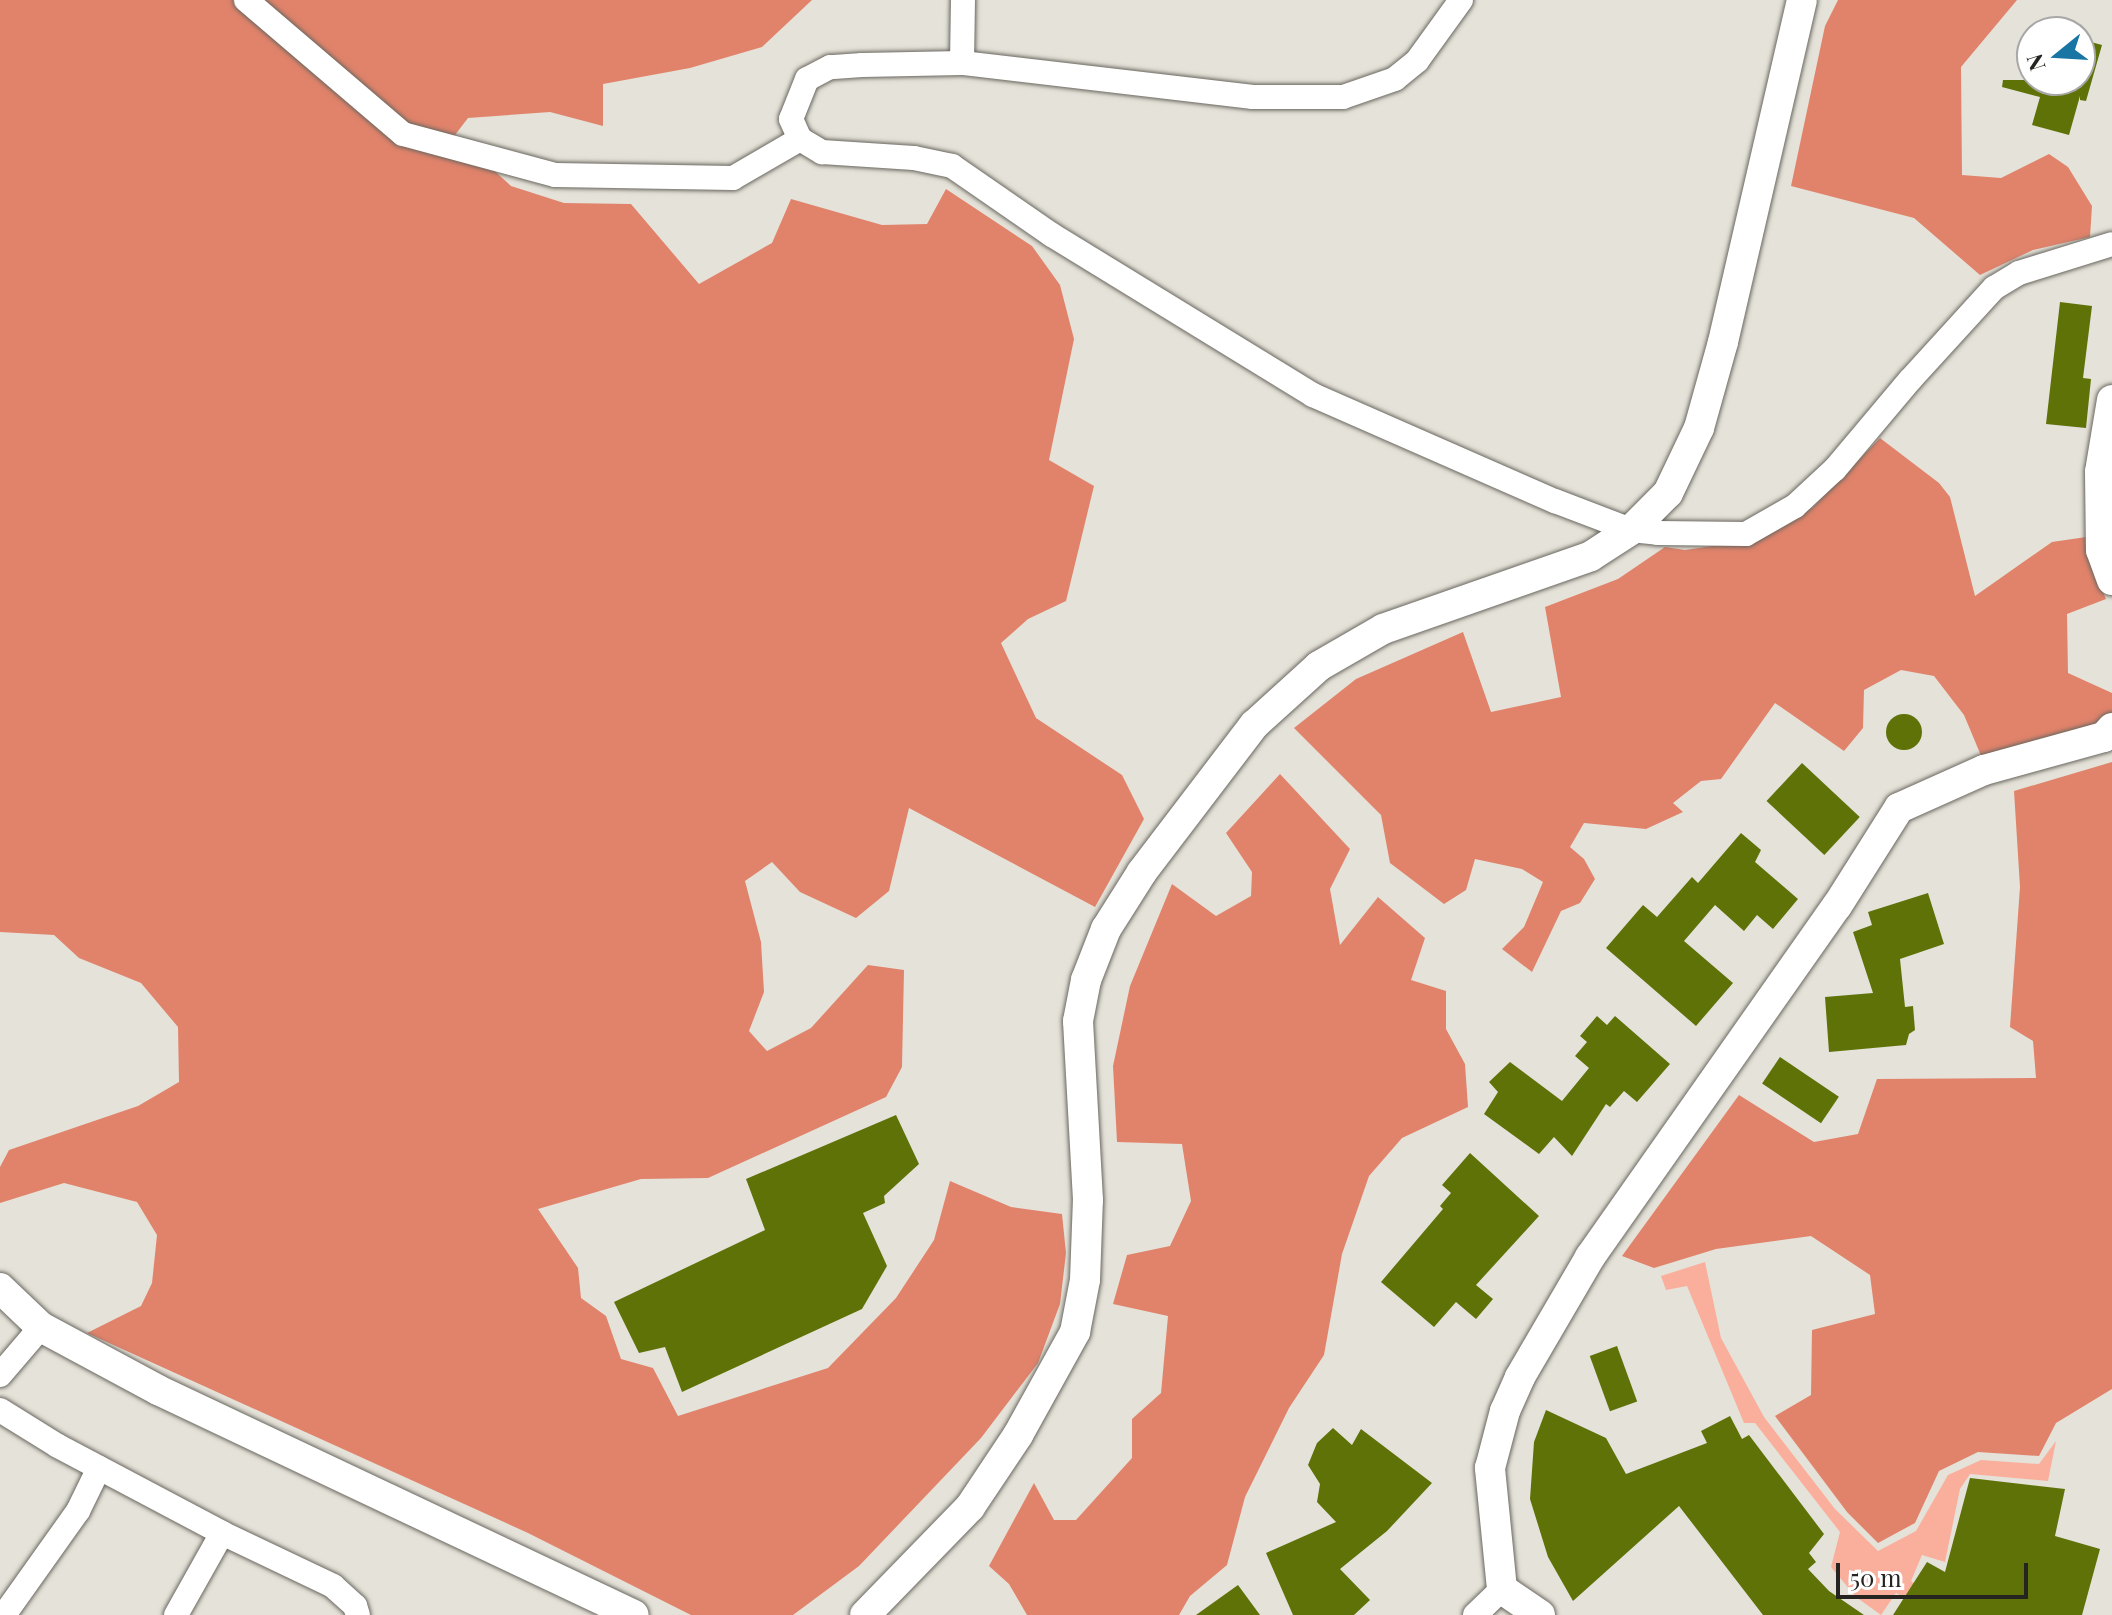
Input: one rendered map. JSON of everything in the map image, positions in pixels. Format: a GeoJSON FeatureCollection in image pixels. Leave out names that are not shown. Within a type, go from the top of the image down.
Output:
{"type":"FeatureCollection","features":[{"type":"Feature","properties":{"kind":"street"},"geometry":{"type":"LineString","coordinates":[[246,0],[403,134],[555,175],[733,178],[800,139]]}},
{"type":"Feature","properties":{"kind":"street"},"geometry":{"type":"LineString","coordinates":[[962,63],[963,0]]}},
{"type":"Feature","properties":{"kind":"street"},"geometry":{"type":"LineString","coordinates":[[1461,0],[1417,61],[1395,79],[1343,97],[1253,97],[962,63],[830,67],[807,79],[791,119],[800,139],[822,152],[914,158],[952,166],[1052,235],[1313,395],[1555,501],[1631,530],[1746,534],[1795,506],[1835,469],[1920,368],[1994,288],[2019,273],[2112,244]]}},
{"type":"Feature","properties":{"kind":"street"},"geometry":{"type":"LineString","coordinates":[[865,1615],[970,1507],[1018,1435],[1075,1332],[1085,1280],[1088,1200],[1078,1021],[1086,980],[1106,929],[1142,872],[1254,725],[1319,666],[1383,629],[1591,556],[1631,530],[1668,493],[1699,428],[1723,342],[1802,0]]}},
{"type":"Feature","properties":{"kind":"street"},"geometry":{"type":"LineString","coordinates":[[2112,400],[2100,472],[2101,550],[2112,580]]}},
{"type":"Feature","properties":{"kind":"street"},"geometry":{"type":"LineString","coordinates":[[1540,1615],[1502,1589],[1490,1468],[1505,1411],[1520,1377],[1590,1257],[1837,906],[1899,808],[1984,770],[2104,737],[2112,728]]}},
{"type":"Feature","properties":{"kind":"street"},"geometry":{"type":"LineString","coordinates":[[0,1288],[41,1327],[158,1390],[613,1611]]}},
{"type":"Feature","properties":{"kind":"street"},"geometry":{"type":"LineString","coordinates":[[0,1375],[41,1327]]}},
{"type":"Feature","properties":{"kind":"street"},"geometry":{"type":"LineString","coordinates":[[0,1410],[99,1468],[222,1533],[333,1586],[355,1606],[358,1615]]}},
{"type":"Feature","properties":{"kind":"street"},"geometry":{"type":"LineString","coordinates":[[4,1615],[78,1511],[99,1468]]}},
{"type":"Feature","properties":{"kind":"street"},"geometry":{"type":"LineString","coordinates":[[176,1615],[222,1533]]}},
{"type":"Feature","properties":{"kind":"street"},"geometry":{"type":"LineString","coordinates":[[1475,1615],[1502,1589]]}},
{"type":"Feature","properties":{"kind":"shaded area"},"geometry":{"type":"Polygon","coordinates":[[[0,0],[812,0],[762,47],[690,68],[603,84],[603,126],[550,112],[468,118],[455,135],[511,186],[564,203],[631,204],[699,284],[772,243],[791,199],[882,225],[927,224],[946,189],[1032,246],[1060,285],[1074,339],[1049,460],[1094,486],[1066,601],[1028,619],[1001,643],[1036,718],[1122,775],[1144,819],[1095,907],[909,808],[889,891],[856,918],[800,892],[772,862],[745,881],[761,942],[764,992],[749,1031],[767,1051],[811,1028],[868,965],[904,970],[902,1067],[886,1097],[708,1178],[641,1179],[538,1209],[578,1268],[581,1298],[606,1316],[621,1359],[653,1368],[678,1416],[828,1368],[896,1298],[934,1240],[950,1181],[1011,1207],[1062,1214],[1066,1253],[1060,1304],[1038,1363],[981,1438],[859,1566],[793,1615],[691,1615],[528,1533],[87,1333],[141,1306],[152,1283],[157,1235],[137,1202],[64,1183],[0,1203],[0,1167],[9,1150],[138,1106],[179,1082],[178,1027],[141,983],[79,958],[54,935],[0,932],[0,0]]]}},
{"type":"Feature","properties":{"kind":"shaded area"},"geometry":{"type":"Polygon","coordinates":[[[1838,0],[2017,0],[1961,67],[1962,175],[2001,178],[2049,154],[2068,167],[2092,206],[2090,237],[2033,250],[1980,275],[1914,218],[1791,186],[1825,26],[1838,0]]]}},
{"type":"Feature","properties":{"kind":"shaded area"},"geometry":{"type":"Polygon","coordinates":[[[1880,438],[1939,483],[1950,497],[1975,596],[2052,542],[2086,537],[2090,560],[2106,599],[2067,614],[2068,673],[2112,693],[2112,712],[2106,721],[1982,758],[1964,715],[1934,676],[1901,670],[1864,690],[1863,728],[1844,751],[1775,703],[1721,779],[1701,781],[1673,803],[1683,812],[1646,829],[1584,823],[1570,847],[1584,859],[1595,879],[1580,903],[1561,911],[1532,972],[1502,949],[1524,927],[1543,882],[1522,869],[1475,859],[1466,890],[1444,904],[1390,863],[1381,815],[1294,728],[1356,679],[1463,632],[1491,712],[1561,697],[1545,607],[1618,579],[1665,547],[1685,550],[1753,540],[1812,508],[1880,438]]]}},
{"type":"Feature","properties":{"kind":"shaded area"},"geometry":{"type":"Polygon","coordinates":[[[2112,762],[2112,1389],[2056,1423],[2039,1456],[1978,1452],[1939,1471],[1915,1523],[1878,1543],[1847,1512],[1775,1416],[1811,1395],[1812,1330],[1875,1314],[1870,1275],[1811,1236],[1716,1249],[1654,1268],[1622,1256],[1739,1095],[1814,1142],[1858,1134],[1877,1079],[2036,1078],[2033,1041],[2010,1027],[2020,887],[2014,791],[2112,762]]]}},
{"type":"Feature","properties":{"kind":"shaded area"},"geometry":{"type":"Polygon","coordinates":[[[1280,774],[1350,849],[1330,889],[1340,945],[1378,897],[1425,938],[1411,980],[1446,991],[1446,1029],[1465,1064],[1468,1107],[1402,1138],[1369,1176],[1342,1254],[1324,1355],[1289,1408],[1245,1497],[1227,1565],[1190,1596],[1179,1615],[1027,1615],[1009,1584],[989,1566],[1034,1483],[1054,1520],[1076,1520],[1132,1458],[1132,1419],[1161,1393],[1168,1316],[1113,1304],[1127,1255],[1170,1246],[1191,1201],[1182,1144],[1117,1142],[1113,1066],[1130,986],[1172,884],[1216,916],[1251,896],[1252,872],[1226,833],[1280,774]]]}},
{"type":"Feature","properties":{"kind":"shaded area"},"geometry":{"type":"Polygon","coordinates":[[[1705,1262],[1721,1338],[1764,1417],[1835,1509],[1878,1551],[1916,1531],[1948,1475],[1981,1460],[2039,1464],[2056,1441],[2048,1481],[1970,1474],[1960,1489],[1945,1562],[1922,1555],[1911,1581],[1930,1597],[1923,1607],[1896,1593],[1881,1615],[1856,1597],[1831,1567],[1840,1532],[1755,1423],[1744,1423],[1687,1286],[1666,1290],[1661,1276],[1705,1262]]]}},
{"type":"Feature","properties":{"kind":"building"},"geometry":{"type":"Polygon","coordinates":[[[2096,43],[2102,45],[2096,66],[2096,43]]]}},
{"type":"Feature","properties":{"kind":"building"},"geometry":{"type":"Polygon","coordinates":[[[2003,80],[2016,80],[2016,91],[2002,87],[2003,80]]]}},
{"type":"Feature","properties":{"kind":"building"},"geometry":{"type":"Polygon","coordinates":[[[2036,96],[2080,96],[2069,135],[2032,125],[2040,97],[2036,96]]]}},
{"type":"Feature","properties":{"kind":"building"},"geometry":{"type":"Polygon","coordinates":[[[2060,302],[2092,306],[2083,378],[2091,379],[2086,428],[2046,424],[2060,302]]]}},
{"type":"Feature","properties":{"kind":"building"},"geometry":{"type":"Polygon","coordinates":[[[1904,714],[1916,720],[1922,732],[1916,744],[1904,750],[1892,744],[1886,732],[1892,720],[1904,714]]]}},
{"type":"Feature","properties":{"kind":"building"},"geometry":{"type":"Polygon","coordinates":[[[1802,763],[1860,817],[1824,855],[1767,801],[1802,763]]]}},
{"type":"Feature","properties":{"kind":"building"},"geometry":{"type":"Polygon","coordinates":[[[1741,833],[1761,850],[1755,862],[1798,899],[1773,929],[1757,915],[1744,931],[1715,905],[1684,941],[1733,983],[1696,1026],[1606,948],[1643,905],[1657,917],[1692,877],[1698,883],[1741,833]]]}},
{"type":"Feature","properties":{"kind":"building"},"geometry":{"type":"Polygon","coordinates":[[[1928,893],[1944,944],[1900,959],[1905,1007],[1913,1006],[1915,1030],[1909,1034],[1906,1045],[1829,1052],[1825,997],[1873,993],[1853,932],[1872,925],[1868,912],[1928,893]]]}},
{"type":"Feature","properties":{"kind":"building"},"geometry":{"type":"Polygon","coordinates":[[[1597,1016],[1607,1025],[1615,1016],[1670,1064],[1637,1102],[1624,1091],[1610,1107],[1606,1104],[1572,1156],[1554,1137],[1539,1154],[1484,1114],[1498,1092],[1489,1082],[1510,1062],[1562,1101],[1589,1068],[1575,1056],[1587,1042],[1580,1036],[1597,1016]]]}},
{"type":"Feature","properties":{"kind":"building"},"geometry":{"type":"Polygon","coordinates":[[[1780,1057],[1839,1097],[1821,1123],[1762,1084],[1780,1057]]]}},
{"type":"Feature","properties":{"kind":"building"},"geometry":{"type":"Polygon","coordinates":[[[896,1115],[919,1164],[884,1196],[885,1203],[863,1213],[887,1266],[862,1309],[682,1392],[665,1347],[639,1353],[614,1302],[765,1230],[746,1179],[896,1115]]]}},
{"type":"Feature","properties":{"kind":"building"},"geometry":{"type":"Polygon","coordinates":[[[1470,1153],[1539,1216],[1476,1285],[1493,1299],[1476,1319],[1456,1302],[1434,1327],[1381,1282],[1443,1209],[1440,1206],[1451,1193],[1442,1185],[1470,1153]]]}},
{"type":"Feature","properties":{"kind":"building"},"geometry":{"type":"Polygon","coordinates":[[[1617,1346],[1637,1401],[1610,1411],[1590,1356],[1617,1346]]]}},
{"type":"Feature","properties":{"kind":"building"},"geometry":{"type":"Polygon","coordinates":[[[1546,1410],[1606,1438],[1626,1474],[1707,1443],[1701,1431],[1730,1416],[1742,1439],[1749,1435],[1824,1534],[1809,1553],[1816,1562],[1808,1569],[1829,1591],[1864,1615],[1763,1615],[1679,1506],[1573,1601],[1548,1557],[1530,1499],[1534,1442],[1546,1410]]]}},
{"type":"Feature","properties":{"kind":"building"},"geometry":{"type":"Polygon","coordinates":[[[1333,1428],[1352,1445],[1361,1429],[1432,1483],[1387,1531],[1340,1569],[1370,1600],[1354,1615],[1293,1615],[1266,1553],[1336,1522],[1317,1502],[1320,1484],[1308,1465],[1317,1443],[1333,1428]]]}},
{"type":"Feature","properties":{"kind":"building"},"geometry":{"type":"Polygon","coordinates":[[[1970,1478],[2065,1489],[2055,1536],[2100,1549],[2082,1615],[1893,1615],[1927,1562],[1945,1572],[1970,1478]]]}},
{"type":"Feature","properties":{"kind":"building"},"geometry":{"type":"Polygon","coordinates":[[[1238,1585],[1260,1615],[1196,1615],[1238,1585]]]}}]}
